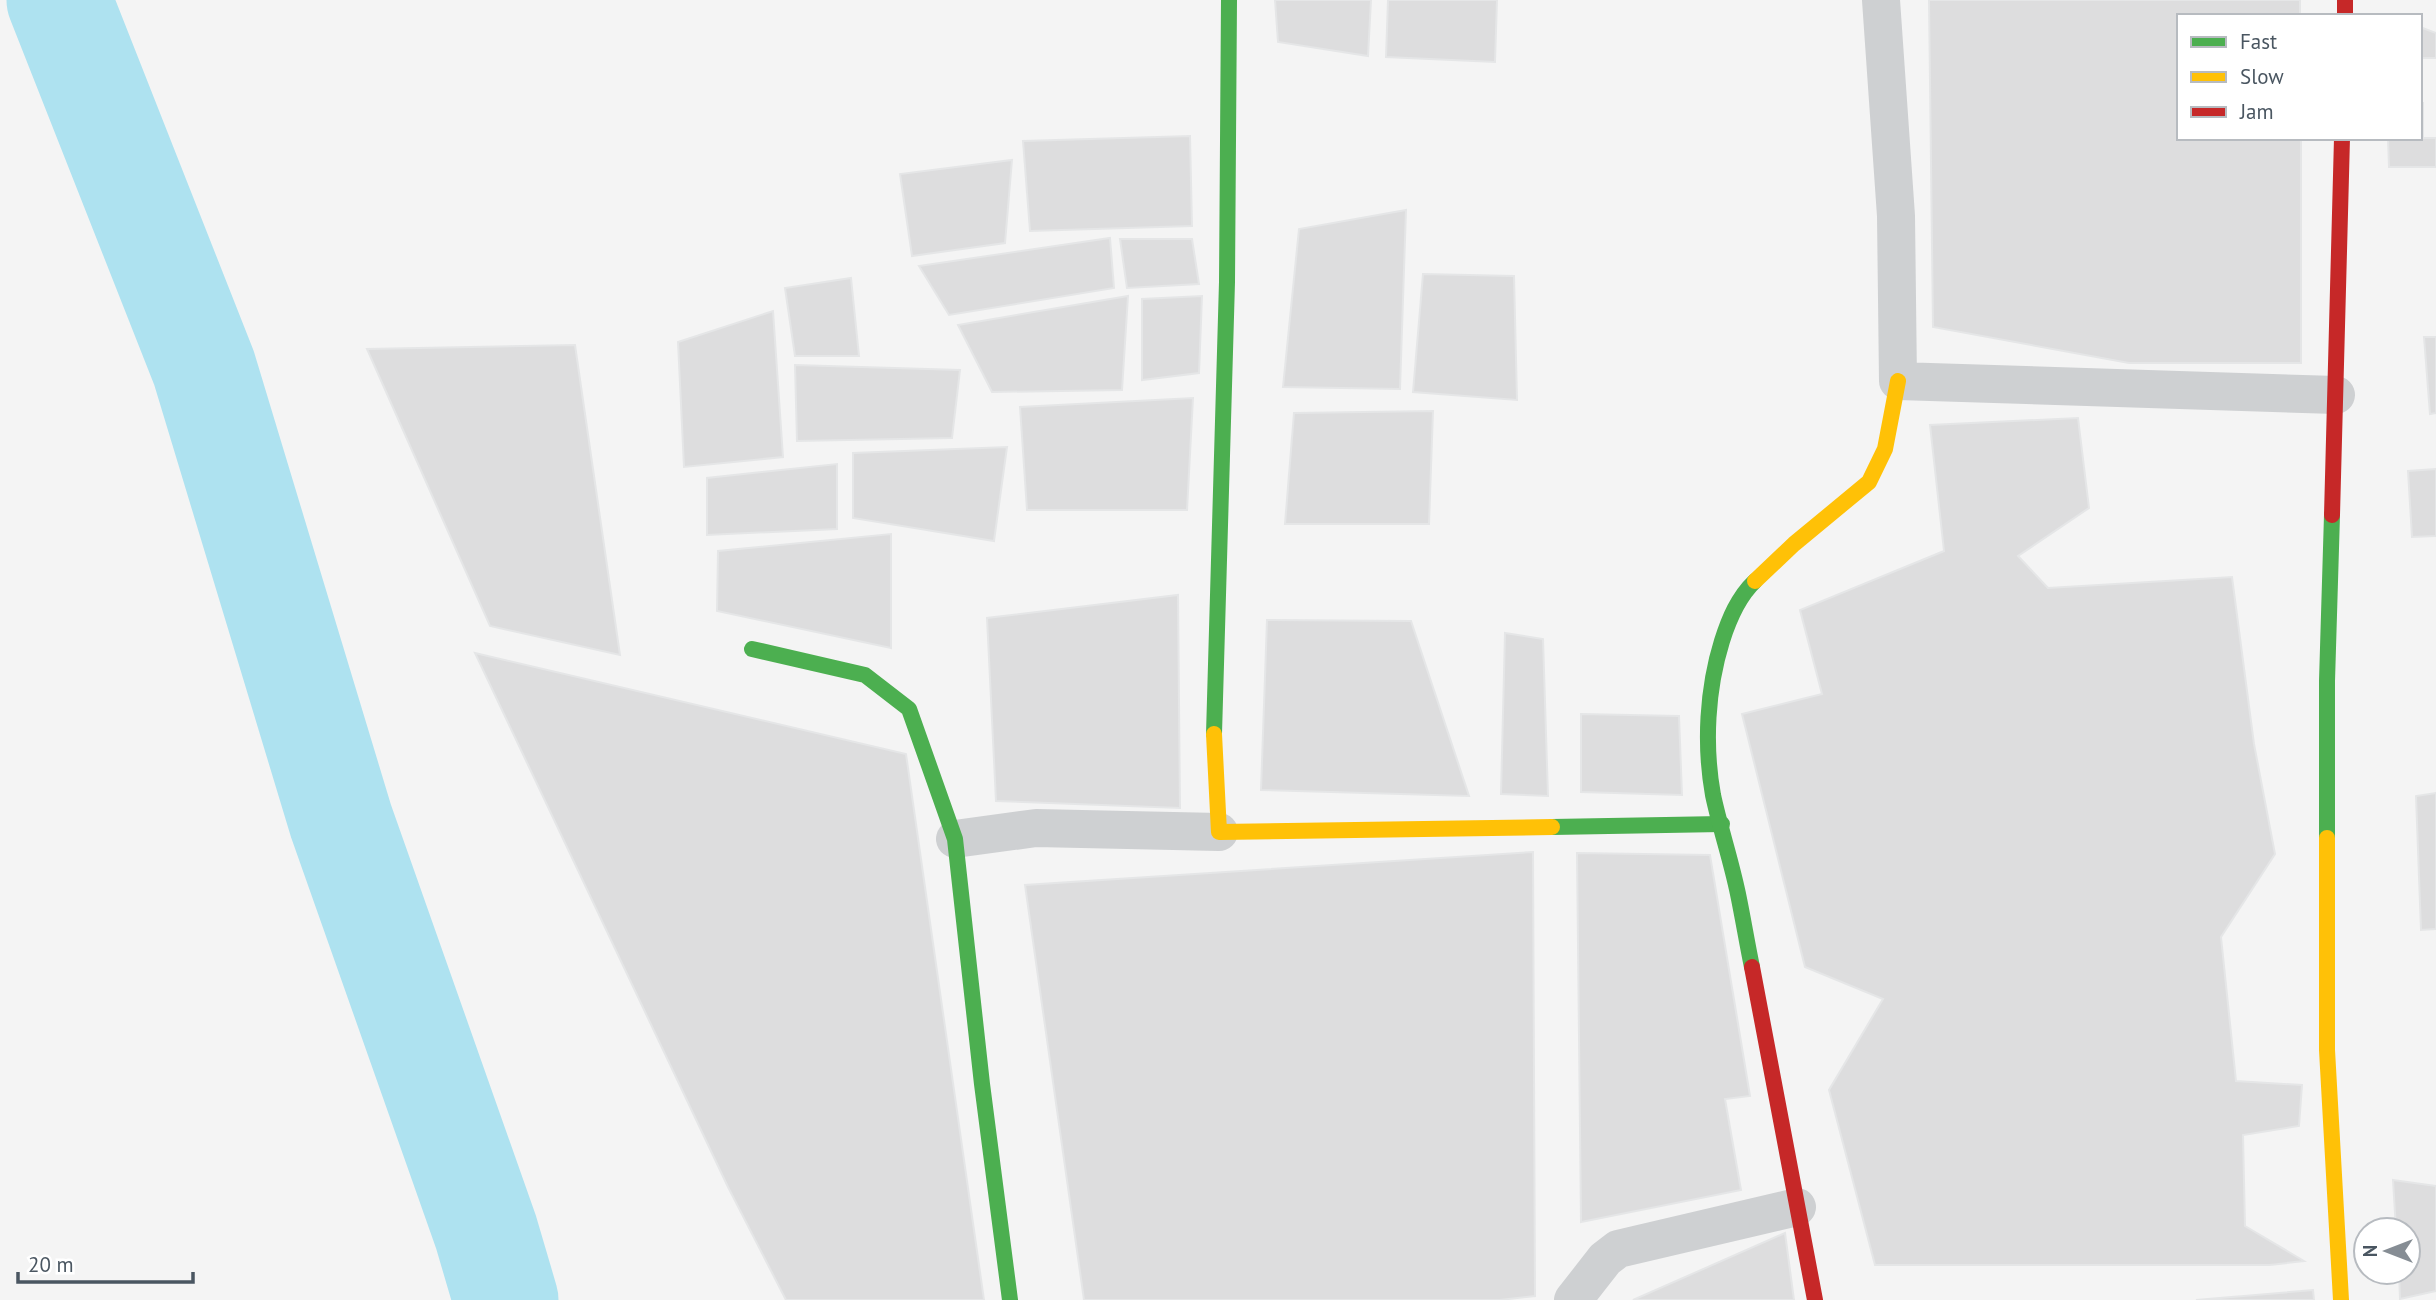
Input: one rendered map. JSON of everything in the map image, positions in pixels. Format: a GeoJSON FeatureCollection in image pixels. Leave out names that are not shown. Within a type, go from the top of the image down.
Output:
{"type":"FeatureCollection","features":[{"type":"Feature","properties":{"kind":"street"},"geometry":{"type":"LineString","coordinates":[[1219,832],[1213,714],[1227,282],[1229,0]]}},
{"type":"Feature","properties":{"kind":"street"},"geometry":{"type":"LineString","coordinates":[[1815,1300],[1738,894],[1713,793],[1708,740],[1710,700],[1716,660],[1729,620],[1746,589],[1794,544],[1869,482],[1885,449],[1898,381],[1896,216],[1881,0]]}},
{"type":"Feature","properties":{"kind":"street"},"geometry":{"type":"LineString","coordinates":[[2341,1300],[2327,1050],[2327,681],[2342,140]]}},
{"type":"Feature","properties":{"kind":"street"},"geometry":{"type":"LineString","coordinates":[[1898,381],[2336,395]]}},
{"type":"Feature","properties":{"kind":"street"},"geometry":{"type":"LineString","coordinates":[[752,649],[865,675],[909,709],[955,839],[982,1084],[1010,1300]]}},
{"type":"Feature","properties":{"kind":"street"},"geometry":{"type":"LineString","coordinates":[[955,839],[1036,828],[1219,832],[1722,824]]}},
{"type":"Feature","properties":{"kind":"street"},"geometry":{"type":"LineString","coordinates":[[1573,1300],[1605,1259],[1618,1250],[1797,1207]]}},
{"type":"Feature","properties":{"kind":"building"},"geometry":{"type":"Polygon","coordinates":[[[1275,0],[1371,0],[1368,56],[1278,42],[1275,0]]]}},
{"type":"Feature","properties":{"kind":"building"},"geometry":{"type":"Polygon","coordinates":[[[1388,0],[1497,0],[1495,62],[1386,57],[1388,0]]]}},
{"type":"Feature","properties":{"kind":"building"},"geometry":{"type":"Polygon","coordinates":[[[1929,0],[2300,0],[2300,14],[2177,14],[2177,140],[2301,140],[2301,363],[2129,363],[1933,327],[1929,0]]]}},
{"type":"Feature","properties":{"kind":"building"},"geometry":{"type":"Polygon","coordinates":[[[2422,28],[2436,33],[2436,58],[2422,58],[2422,28]]]}},
{"type":"Feature","properties":{"kind":"building"},"geometry":{"type":"Polygon","coordinates":[[[2423,103],[2423,138],[2436,138],[2436,167],[2389,167],[2388,140],[2422,140],[2423,103]]]}},
{"type":"Feature","properties":{"kind":"building"},"geometry":{"type":"Polygon","coordinates":[[[1190,136],[1192,226],[1030,231],[1023,141],[1190,136]]]}},
{"type":"Feature","properties":{"kind":"building"},"geometry":{"type":"Polygon","coordinates":[[[1012,160],[1005,243],[912,256],[900,174],[1012,160]]]}},
{"type":"Feature","properties":{"kind":"building"},"geometry":{"type":"Polygon","coordinates":[[[1406,210],[1400,389],[1283,387],[1299,229],[1406,210]]]}},
{"type":"Feature","properties":{"kind":"building"},"geometry":{"type":"Polygon","coordinates":[[[1110,238],[1114,288],[949,315],[919,266],[1110,238]]]}},
{"type":"Feature","properties":{"kind":"building"},"geometry":{"type":"Polygon","coordinates":[[[1120,239],[1192,239],[1199,284],[1127,288],[1120,239]]]}},
{"type":"Feature","properties":{"kind":"building"},"geometry":{"type":"Polygon","coordinates":[[[1423,274],[1514,276],[1517,400],[1413,392],[1423,274]]]}},
{"type":"Feature","properties":{"kind":"building"},"geometry":{"type":"Polygon","coordinates":[[[851,278],[859,356],[795,356],[785,288],[851,278]]]}},
{"type":"Feature","properties":{"kind":"building"},"geometry":{"type":"Polygon","coordinates":[[[1128,296],[1122,390],[992,392],[958,325],[1128,296]]]}},
{"type":"Feature","properties":{"kind":"building"},"geometry":{"type":"Polygon","coordinates":[[[1202,296],[1199,373],[1142,380],[1142,299],[1202,296]]]}},
{"type":"Feature","properties":{"kind":"building"},"geometry":{"type":"Polygon","coordinates":[[[773,311],[783,457],[684,467],[678,342],[773,311]]]}},
{"type":"Feature","properties":{"kind":"building"},"geometry":{"type":"Polygon","coordinates":[[[2424,337],[2436,337],[2436,413],[2430,414],[2424,337]]]}},
{"type":"Feature","properties":{"kind":"building"},"geometry":{"type":"Polygon","coordinates":[[[575,345],[620,655],[490,626],[367,349],[575,345]]]}},
{"type":"Feature","properties":{"kind":"building"},"geometry":{"type":"Polygon","coordinates":[[[795,365],[960,370],[952,438],[797,441],[795,365]]]}},
{"type":"Feature","properties":{"kind":"building"},"geometry":{"type":"Polygon","coordinates":[[[1193,398],[1187,510],[1027,510],[1020,407],[1193,398]]]}},
{"type":"Feature","properties":{"kind":"building"},"geometry":{"type":"Polygon","coordinates":[[[1433,411],[1429,524],[1285,524],[1294,413],[1433,411]]]}},
{"type":"Feature","properties":{"kind":"building"},"geometry":{"type":"Polygon","coordinates":[[[2078,418],[2089,508],[2018,556],[2048,588],[2232,577],[2254,744],[2275,854],[2221,937],[2236,1081],[2302,1085],[2299,1126],[2243,1135],[2245,1226],[2304,1261],[2270,1265],[1875,1265],[1829,1090],[1883,999],[1805,967],[1742,714],[1822,694],[1800,610],[1944,551],[1930,425],[2078,418]]]}},
{"type":"Feature","properties":{"kind":"building"},"geometry":{"type":"Polygon","coordinates":[[[1007,447],[994,541],[853,518],[853,453],[1007,447]]]}},
{"type":"Feature","properties":{"kind":"building"},"geometry":{"type":"Polygon","coordinates":[[[837,464],[837,529],[707,535],[707,478],[837,464]]]}},
{"type":"Feature","properties":{"kind":"building"},"geometry":{"type":"Polygon","coordinates":[[[2436,469],[2436,536],[2412,537],[2408,471],[2436,469]]]}},
{"type":"Feature","properties":{"kind":"building"},"geometry":{"type":"Polygon","coordinates":[[[891,534],[891,648],[717,611],[718,551],[891,534]]]}},
{"type":"Feature","properties":{"kind":"building"},"geometry":{"type":"Polygon","coordinates":[[[1178,595],[1180,808],[996,801],[987,618],[1178,595]]]}},
{"type":"Feature","properties":{"kind":"building"},"geometry":{"type":"Polygon","coordinates":[[[1267,620],[1411,621],[1469,796],[1261,790],[1267,620]]]}},
{"type":"Feature","properties":{"kind":"building"},"geometry":{"type":"Polygon","coordinates":[[[1505,633],[1543,639],[1548,796],[1501,794],[1505,633]]]}},
{"type":"Feature","properties":{"kind":"building"},"geometry":{"type":"Polygon","coordinates":[[[475,653],[906,754],[984,1300],[786,1300],[728,1187],[475,653]]]}},
{"type":"Feature","properties":{"kind":"building"},"geometry":{"type":"Polygon","coordinates":[[[1581,714],[1679,716],[1682,795],[1581,792],[1581,714]]]}},
{"type":"Feature","properties":{"kind":"building"},"geometry":{"type":"Polygon","coordinates":[[[2436,793],[2436,929],[2421,930],[2416,796],[2436,793]]]}},
{"type":"Feature","properties":{"kind":"building"},"geometry":{"type":"Polygon","coordinates":[[[1533,852],[1535,1296],[1500,1300],[1084,1300],[1025,885],[1533,852]]]}},
{"type":"Feature","properties":{"kind":"building"},"geometry":{"type":"Polygon","coordinates":[[[1577,853],[1710,855],[1750,1096],[1725,1099],[1741,1190],[1581,1222],[1577,853]]]}},
{"type":"Feature","properties":{"kind":"building"},"geometry":{"type":"Polygon","coordinates":[[[2393,1180],[2436,1186],[2436,1291],[2400,1299],[2400,1286],[2422,1286],[2422,1216],[2395,1216],[2393,1180]]]}},
{"type":"Feature","properties":{"kind":"building"},"geometry":{"type":"Polygon","coordinates":[[[1785,1233],[1794,1300],[1633,1300],[1785,1233]]]}},
{"type":"Feature","properties":{"kind":"building"},"geometry":{"type":"Polygon","coordinates":[[[2313,1290],[2314,1300],[2196,1300],[2313,1290]]]}},
{"type":"Feature","properties":{"kind":"waterway"},"geometry":{"type":"LineString","coordinates":[[59,0],[204,368],[341,821],[486,1232],[506,1300]]}},
{"type":"Feature","properties":{"kind":"traffic: fast"},"geometry":{"type":"LineString","coordinates":[[1214,734],[1227,282],[1229,0]]}},
{"type":"Feature","properties":{"kind":"traffic: fast"},"geometry":{"type":"LineString","coordinates":[[2327,838],[2327,681],[2332,515]]}},
{"type":"Feature","properties":{"kind":"traffic: fast"},"geometry":{"type":"LineString","coordinates":[[1752,967],[1735,881],[1713,795],[1708,757],[1708,717],[1713,678],[1722,641],[1735,609],[1755,581]]}},
{"type":"Feature","properties":{"kind":"traffic: fast"},"geometry":{"type":"LineString","coordinates":[[752,649],[865,675],[909,709],[955,839],[982,1084],[1010,1300]]}},
{"type":"Feature","properties":{"kind":"traffic: fast"},"geometry":{"type":"LineString","coordinates":[[1552,827],[1722,824]]}},
{"type":"Feature","properties":{"kind":"traffic: slow"},"geometry":{"type":"LineString","coordinates":[[1755,581],[1794,544],[1869,482],[1885,449],[1898,381]]}},
{"type":"Feature","properties":{"kind":"traffic: slow"},"geometry":{"type":"LineString","coordinates":[[1214,734],[1219,832],[1552,827]]}},
{"type":"Feature","properties":{"kind":"traffic: slow"},"geometry":{"type":"LineString","coordinates":[[2327,838],[2327,1050],[2341,1300]]}},
{"type":"Feature","properties":{"kind":"traffic: jam"},"geometry":{"type":"LineString","coordinates":[[2345,0],[2345,14]]}},
{"type":"Feature","properties":{"kind":"traffic: jam"},"geometry":{"type":"LineString","coordinates":[[2332,515],[2342,140]]}},
{"type":"Feature","properties":{"kind":"traffic: jam"},"geometry":{"type":"LineString","coordinates":[[1752,967],[1815,1300]]}}]}
